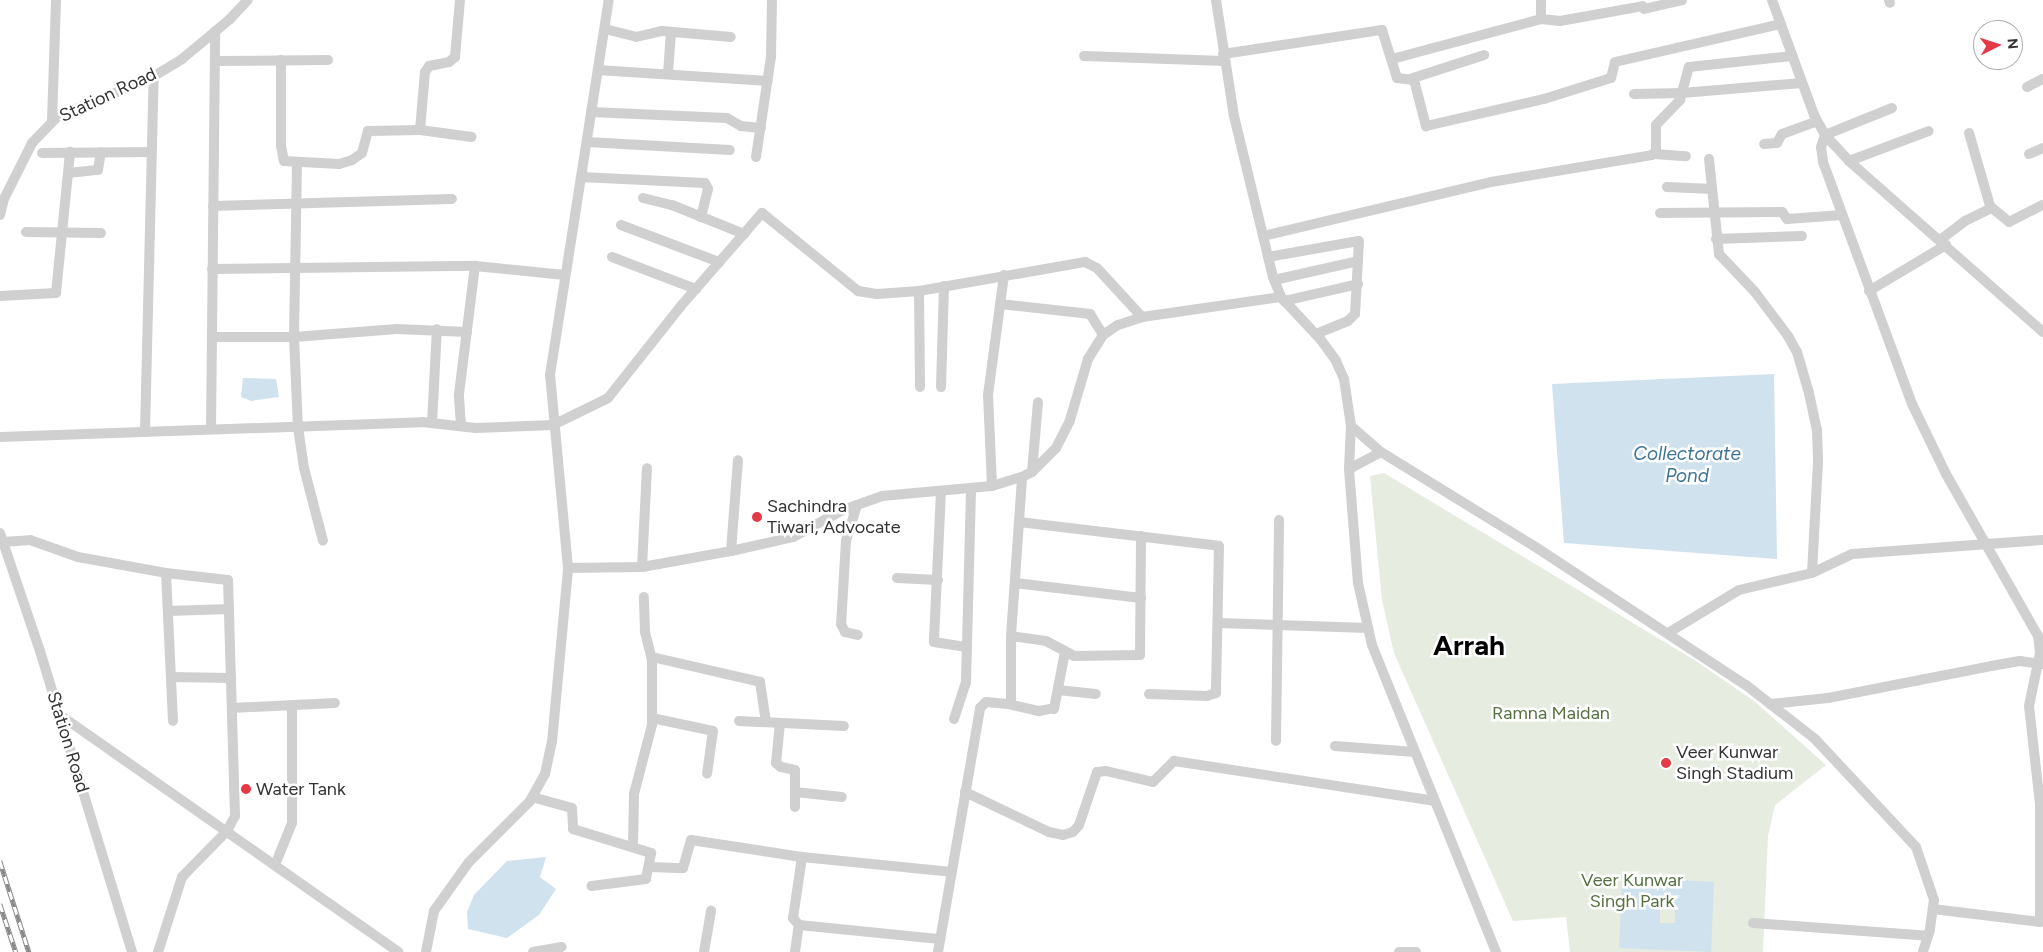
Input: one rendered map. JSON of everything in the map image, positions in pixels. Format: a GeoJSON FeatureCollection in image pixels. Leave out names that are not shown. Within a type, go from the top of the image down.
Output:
{"type":"FeatureCollection","features":[{"type":"Feature","properties":{"kind":"street"},"geometry":{"type":"LineString","coordinates":[[52,121],[56,0]]}},
{"type":"Feature","properties":{"kind":"street","name":"Station Road"},"geometry":{"type":"LineString","coordinates":[[0,215],[2,197],[32,143],[52,121],[58,116],[154,76],[182,59],[215,32],[248,0]]}},
{"type":"Feature","properties":{"kind":"street"},"geometry":{"type":"LineString","coordinates":[[420,130],[425,72],[429,66],[449,62],[454,57],[460,0]]}},
{"type":"Feature","properties":{"kind":"street"},"geometry":{"type":"LineString","coordinates":[[426,952],[434,911],[469,862],[532,797],[545,774],[552,742],[568,568],[553,425],[550,375],[609,0]]}},
{"type":"Feature","properties":{"kind":"street"},"geometry":{"type":"LineString","coordinates":[[756,157],[768,80],[772,0]]}},
{"type":"Feature","properties":{"kind":"street"},"geometry":{"type":"LineString","coordinates":[[1216,0],[1224,58],[1274,280],[1282,299],[1315,334],[1336,361],[1344,380],[1351,426],[1349,469],[1358,583],[1368,628],[1434,801],[1496,952]]}},
{"type":"Feature","properties":{"kind":"street"},"geometry":{"type":"LineString","coordinates":[[1541,0],[1541,20]]}},
{"type":"Feature","properties":{"kind":"street"},"geometry":{"type":"LineString","coordinates":[[1392,59],[1541,20],[1560,21],[1682,0]]}},
{"type":"Feature","properties":{"kind":"street"},"geometry":{"type":"LineString","coordinates":[[1772,0],[1802,83],[1817,121],[1825,135],[1849,161],[2043,332]]}},
{"type":"Feature","properties":{"kind":"street"},"geometry":{"type":"LineString","coordinates":[[1410,78],[1414,80],[1425,126],[1428,126],[1544,99],[1611,78],[1615,62],[1780,24]]}},
{"type":"Feature","properties":{"kind":"street"},"geometry":{"type":"LineString","coordinates":[[605,29],[636,37],[658,31],[731,37]]}},
{"type":"Feature","properties":{"kind":"street"},"geometry":{"type":"LineString","coordinates":[[1084,56],[1224,58],[1382,30],[1398,79],[1410,78],[1484,55]]}},
{"type":"Feature","properties":{"kind":"street"},"geometry":{"type":"LineString","coordinates":[[211,429],[215,32]]}},
{"type":"Feature","properties":{"kind":"street"},"geometry":{"type":"LineString","coordinates":[[668,73],[671,32]]}},
{"type":"Feature","properties":{"kind":"street"},"geometry":{"type":"LineString","coordinates":[[1654,154],[1656,125],[1678,104],[1691,66],[1792,56]]}},
{"type":"Feature","properties":{"kind":"street"},"geometry":{"type":"LineString","coordinates":[[280,60],[282,157],[287,164],[352,160],[362,153],[366,134],[372,130],[420,130],[472,137]]}},
{"type":"Feature","properties":{"kind":"street"},"geometry":{"type":"LineString","coordinates":[[215,61],[328,60]]}},
{"type":"Feature","properties":{"kind":"street"},"geometry":{"type":"LineString","coordinates":[[598,70],[768,80]]}},
{"type":"Feature","properties":{"kind":"street"},"geometry":{"type":"LineString","coordinates":[[145,432],[150,152],[154,76]]}},
{"type":"Feature","properties":{"kind":"street"},"geometry":{"type":"LineString","coordinates":[[2026,87],[2043,79]]}},
{"type":"Feature","properties":{"kind":"street"},"geometry":{"type":"LineString","coordinates":[[1634,94],[1682,93],[1802,83]]}},
{"type":"Feature","properties":{"kind":"street"},"geometry":{"type":"LineString","coordinates":[[1825,135],[1892,108]]}},
{"type":"Feature","properties":{"kind":"street"},"geometry":{"type":"LineString","coordinates":[[592,112],[727,118],[741,126],[761,128]]}},
{"type":"Feature","properties":{"kind":"street"},"geometry":{"type":"LineString","coordinates":[[1764,144],[1777,143],[1783,133],[1817,121]]}},
{"type":"Feature","properties":{"kind":"street"},"geometry":{"type":"LineString","coordinates":[[1849,161],[1929,131]]}},
{"type":"Feature","properties":{"kind":"street"},"geometry":{"type":"LineString","coordinates":[[1969,133],[1991,209]]}},
{"type":"Feature","properties":{"kind":"street"},"geometry":{"type":"LineString","coordinates":[[1825,135],[1821,153],[1869,291],[1913,406],[1946,474],[2038,636],[2040,664],[2029,706],[2039,794],[2042,922],[1933,909]]}},
{"type":"Feature","properties":{"kind":"street"},"geometry":{"type":"LineString","coordinates":[[587,142],[730,150]]}},
{"type":"Feature","properties":{"kind":"street"},"geometry":{"type":"LineString","coordinates":[[2028,154],[2043,148]]}},
{"type":"Feature","properties":{"kind":"street"},"geometry":{"type":"LineString","coordinates":[[0,296],[56,293],[70,152]]}},
{"type":"Feature","properties":{"kind":"street"},"geometry":{"type":"LineString","coordinates":[[68,173],[98,170],[101,152]]}},
{"type":"Feature","properties":{"kind":"street"},"geometry":{"type":"LineString","coordinates":[[42,153],[150,152]]}},
{"type":"Feature","properties":{"kind":"street"},"geometry":{"type":"LineString","coordinates":[[1263,236],[1491,182],[1654,154],[1686,156]]}},
{"type":"Feature","properties":{"kind":"street"},"geometry":{"type":"LineString","coordinates":[[1709,159],[1716,239],[1721,258],[1755,292],[1782,328],[1803,369],[1817,430],[1817,496],[1812,574]]}},
{"type":"Feature","properties":{"kind":"street"},"geometry":{"type":"LineString","coordinates":[[297,164],[298,203],[294,337],[298,427],[304,468],[323,540]]}},
{"type":"Feature","properties":{"kind":"street"},"geometry":{"type":"LineString","coordinates":[[581,177],[705,183],[708,188],[701,217]]}},
{"type":"Feature","properties":{"kind":"street"},"geometry":{"type":"LineString","coordinates":[[1667,187],[1712,190]]}},
{"type":"Feature","properties":{"kind":"street"},"geometry":{"type":"LineString","coordinates":[[643,198],[701,217],[744,234]]}},
{"type":"Feature","properties":{"kind":"street"},"geometry":{"type":"LineString","coordinates":[[213,206],[452,199]]}},
{"type":"Feature","properties":{"kind":"street"},"geometry":{"type":"LineString","coordinates":[[1869,291],[1943,242],[1965,222],[1991,209],[1996,208],[2010,222],[2043,205]]}},
{"type":"Feature","properties":{"kind":"street"},"geometry":{"type":"LineString","coordinates":[[1660,213],[1782,212],[1787,219],[1842,215]]}},
{"type":"Feature","properties":{"kind":"street"},"geometry":{"type":"LineString","coordinates":[[0,437],[211,429],[432,424],[461,426],[553,425],[608,398],[696,289],[762,213],[858,290],[877,294],[919,291],[1084,262],[1097,268],[1142,317]]}},
{"type":"Feature","properties":{"kind":"street"},"geometry":{"type":"LineString","coordinates":[[621,225],[719,262]]}},
{"type":"Feature","properties":{"kind":"street"},"geometry":{"type":"LineString","coordinates":[[26,232],[101,233]]}},
{"type":"Feature","properties":{"kind":"street"},"geometry":{"type":"LineString","coordinates":[[1716,239],[1802,236]]}},
{"type":"Feature","properties":{"kind":"street"},"geometry":{"type":"LineString","coordinates":[[1268,257],[1356,240],[1360,243],[1354,317],[1315,334]]}},
{"type":"Feature","properties":{"kind":"street"},"geometry":{"type":"LineString","coordinates":[[612,257],[696,289]]}},
{"type":"Feature","properties":{"kind":"street"},"geometry":{"type":"LineString","coordinates":[[1274,280],[1358,261]]}},
{"type":"Feature","properties":{"kind":"street"},"geometry":{"type":"LineString","coordinates":[[212,269],[475,266],[565,275]]}},
{"type":"Feature","properties":{"kind":"street"},"geometry":{"type":"LineString","coordinates":[[461,426],[459,394],[475,266]]}},
{"type":"Feature","properties":{"kind":"street"},"geometry":{"type":"LineString","coordinates":[[992,486],[988,395],[1004,275]]}},
{"type":"Feature","properties":{"kind":"street"},"geometry":{"type":"LineString","coordinates":[[568,568],[642,567],[731,552],[793,537],[857,505],[882,496],[992,486],[1027,475],[1056,448],[1070,420],[1088,359],[1103,335],[1118,325],[1142,317],[1282,299],[1358,284]]}},
{"type":"Feature","properties":{"kind":"street"},"geometry":{"type":"LineString","coordinates":[[941,387],[944,286]]}},
{"type":"Feature","properties":{"kind":"street"},"geometry":{"type":"LineString","coordinates":[[919,291],[920,387]]}},
{"type":"Feature","properties":{"kind":"street"},"geometry":{"type":"LineString","coordinates":[[1000,304],[1090,314],[1103,335]]}},
{"type":"Feature","properties":{"kind":"street"},"geometry":{"type":"LineString","coordinates":[[212,337],[294,337],[437,329],[467,332]]}},
{"type":"Feature","properties":{"kind":"street"},"geometry":{"type":"LineString","coordinates":[[432,424],[437,329]]}},
{"type":"Feature","properties":{"kind":"street"},"geometry":{"type":"LineString","coordinates":[[1008,704],[1011,695],[1011,636],[1019,522],[1038,402]]}},
{"type":"Feature","properties":{"kind":"street"},"geometry":{"type":"LineString","coordinates":[[1351,426],[1381,452],[1668,633],[1770,704],[1815,739],[1916,847],[1930,882],[1933,909],[1923,952]]}},
{"type":"Feature","properties":{"kind":"street"},"geometry":{"type":"LineString","coordinates":[[1349,469],[1381,452]]}},
{"type":"Feature","properties":{"kind":"street"},"geometry":{"type":"LineString","coordinates":[[731,552],[738,460]]}},
{"type":"Feature","properties":{"kind":"street"},"geometry":{"type":"LineString","coordinates":[[642,567],[647,468]]}},
{"type":"Feature","properties":{"kind":"street"},"geometry":{"type":"LineString","coordinates":[[954,719],[965,689],[971,488]]}},
{"type":"Feature","properties":{"kind":"street"},"geometry":{"type":"LineString","coordinates":[[941,491],[934,642],[967,648]]}},
{"type":"Feature","properties":{"kind":"street"},"geometry":{"type":"LineString","coordinates":[[857,505],[846,541],[841,624],[845,632],[858,635]]}},
{"type":"Feature","properties":{"kind":"street"},"geometry":{"type":"LineString","coordinates":[[1276,741],[1279,520]]}},
{"type":"Feature","properties":{"kind":"street"},"geometry":{"type":"LineString","coordinates":[[1019,522],[1219,546],[1215,694],[1149,694]]}},
{"type":"Feature","properties":{"kind":"street"},"geometry":{"type":"LineString","coordinates":[[1011,636],[1046,641],[1065,652],[1078,656],[1140,655],[1141,536]]}},
{"type":"Feature","properties":{"kind":"street"},"geometry":{"type":"LineString","coordinates":[[2,538],[30,540],[78,557],[166,574],[228,580],[235,816],[227,832],[182,877],[158,952]]}},
{"type":"Feature","properties":{"kind":"street","name":"Station Road"},"geometry":{"type":"LineString","coordinates":[[2,538],[60,715],[132,952]]}},
{"type":"Feature","properties":{"kind":"street"},"geometry":{"type":"LineString","coordinates":[[1668,633],[1739,590],[1812,574],[1852,554],[1985,542],[2043,540]]}},
{"type":"Feature","properties":{"kind":"street"},"geometry":{"type":"LineString","coordinates":[[166,574],[173,721]]}},
{"type":"Feature","properties":{"kind":"street"},"geometry":{"type":"LineString","coordinates":[[897,578],[938,580]]}},
{"type":"Feature","properties":{"kind":"street"},"geometry":{"type":"LineString","coordinates":[[1015,582],[1141,598]]}},
{"type":"Feature","properties":{"kind":"street"},"geometry":{"type":"LineString","coordinates":[[633,847],[634,794],[652,718],[652,657],[646,631],[644,597]]}},
{"type":"Feature","properties":{"kind":"street"},"geometry":{"type":"LineString","coordinates":[[168,611],[229,609]]}},
{"type":"Feature","properties":{"kind":"street"},"geometry":{"type":"LineString","coordinates":[[1218,622],[1368,628]]}},
{"type":"Feature","properties":{"kind":"street"},"geometry":{"type":"LineString","coordinates":[[938,952],[982,705],[1008,704],[1039,711],[1052,709],[1058,690],[1065,652]]}},
{"type":"Feature","properties":{"kind":"street"},"geometry":{"type":"LineString","coordinates":[[652,657],[760,682],[766,722]]}},
{"type":"Feature","properties":{"kind":"street"},"geometry":{"type":"LineString","coordinates":[[1770,704],[1828,698],[2020,661],[2040,664]]}},
{"type":"Feature","properties":{"kind":"street"},"geometry":{"type":"LineString","coordinates":[[171,677],[231,678]]}},
{"type":"Feature","properties":{"kind":"street"},"geometry":{"type":"LineString","coordinates":[[1058,690],[1096,694]]}},
{"type":"Feature","properties":{"kind":"street"},"geometry":{"type":"LineString","coordinates":[[232,708],[335,703]]}},
{"type":"Feature","properties":{"kind":"street"},"geometry":{"type":"LineString","coordinates":[[275,865],[292,823],[292,705]]}},
{"type":"Feature","properties":{"kind":"street"},"geometry":{"type":"LineString","coordinates":[[60,715],[398,952]]}},
{"type":"Feature","properties":{"kind":"street"},"geometry":{"type":"LineString","coordinates":[[652,718],[713,731],[707,774]]}},
{"type":"Feature","properties":{"kind":"street"},"geometry":{"type":"LineString","coordinates":[[739,721],[844,726]]}},
{"type":"Feature","properties":{"kind":"street"},"geometry":{"type":"LineString","coordinates":[[780,722],[776,763],[781,767],[795,770],[795,807]]}},
{"type":"Feature","properties":{"kind":"street"},"geometry":{"type":"LineString","coordinates":[[1335,746],[1415,752]]}},
{"type":"Feature","properties":{"kind":"street"},"geometry":{"type":"LineString","coordinates":[[965,792],[1049,832],[1063,835],[1073,832],[1079,825],[1097,772],[1106,771],[1153,782],[1170,763],[1176,760],[1434,801]]}},
{"type":"Feature","properties":{"kind":"street"},"geometry":{"type":"LineString","coordinates":[[795,792],[842,797]]}},
{"type":"Feature","properties":{"kind":"street"},"geometry":{"type":"LineString","coordinates":[[532,797],[572,808],[574,829],[651,853],[650,868],[645,879],[591,886]]}},
{"type":"Feature","properties":{"kind":"street"},"geometry":{"type":"LineString","coordinates":[[650,868],[683,868],[691,840],[802,857],[951,872]]}},
{"type":"Feature","properties":{"kind":"street"},"geometry":{"type":"LineString","coordinates":[[802,857],[793,918],[799,925],[940,939]]}},
{"type":"Feature","properties":{"kind":"street"},"geometry":{"type":"LineString","coordinates":[[704,952],[711,911]]}},
{"type":"Feature","properties":{"kind":"street"},"geometry":{"type":"LineString","coordinates":[[1754,923],[1928,936]]}},
{"type":"Feature","properties":{"kind":"street"},"geometry":{"type":"LineString","coordinates":[[795,952],[799,925]]}},
{"type":"Feature","properties":{"kind":"street"},"geometry":{"type":"LineString","coordinates":[[534,952],[562,947]]}},
{"type":"Feature","properties":{"kind":"street"},"geometry":{"type":"LineString","coordinates":[[1399,952],[1416,952]]}},
{"type":"Feature","properties":{"kind":"green space","name":"Ramna Maidan"},"geometry":{"type":"Polygon","coordinates":[[[1384,473],[1696,661],[1754,701],[1826,765],[1775,805],[1768,836],[1763,952],[1570,952],[1566,917],[1513,921],[1394,653],[1382,600],[1370,476],[1384,473]]]}},
{"type":"Feature","properties":{"kind":"water","name":"Collectorate Pond"},"geometry":{"type":"Polygon","coordinates":[[[1774,374],[1777,559],[1564,543],[1552,384],[1774,374]]]}},
{"type":"Feature","properties":{"kind":"water"},"geometry":{"type":"Polygon","coordinates":[[[243,378],[276,379],[279,397],[251,401],[241,397],[243,378]]]}},
{"type":"Feature","properties":{"kind":"water"},"geometry":{"type":"Polygon","coordinates":[[[546,857],[540,877],[556,889],[539,915],[507,938],[468,929],[467,912],[474,895],[507,861],[546,857]]]}},
{"type":"Feature","properties":{"kind":"water"},"geometry":{"type":"Polygon","coordinates":[[[1622,877],[1714,882],[1711,952],[1619,948],[1622,877]],[[1660,909],[1660,923],[1675,923],[1675,910],[1660,909]]]}},
{"type":"Feature","properties":{"kind":"railway"},"geometry":{"type":"LineString","coordinates":[[0,861],[29,952]]}},
{"type":"Feature","properties":{"kind":"railway"},"geometry":{"type":"LineString","coordinates":[[0,904],[16,952]]}},
{"type":"Feature","properties":{"kind":"place","name":"Sachindra Tiwari, Advocate"},"geometry":{"type":"Point","coordinates":[757,517]}},
{"type":"Feature","properties":{"kind":"place","name":"Veer Kunwar Singh Stadium"},"geometry":{"type":"Point","coordinates":[1666,763]}},
{"type":"Feature","properties":{"kind":"place","name":"Water Tank"},"geometry":{"type":"Point","coordinates":[246,789]}},
{"type":"Feature","properties":{"kind":"district","name":"Arrah"},"geometry":{"type":"Point","coordinates":[1469,645]}},
{"type":"Feature","properties":{"kind":"park label","name":"Veer Kunwar Singh Park"},"geometry":{"type":"Point","coordinates":[1632,891]}}]}
